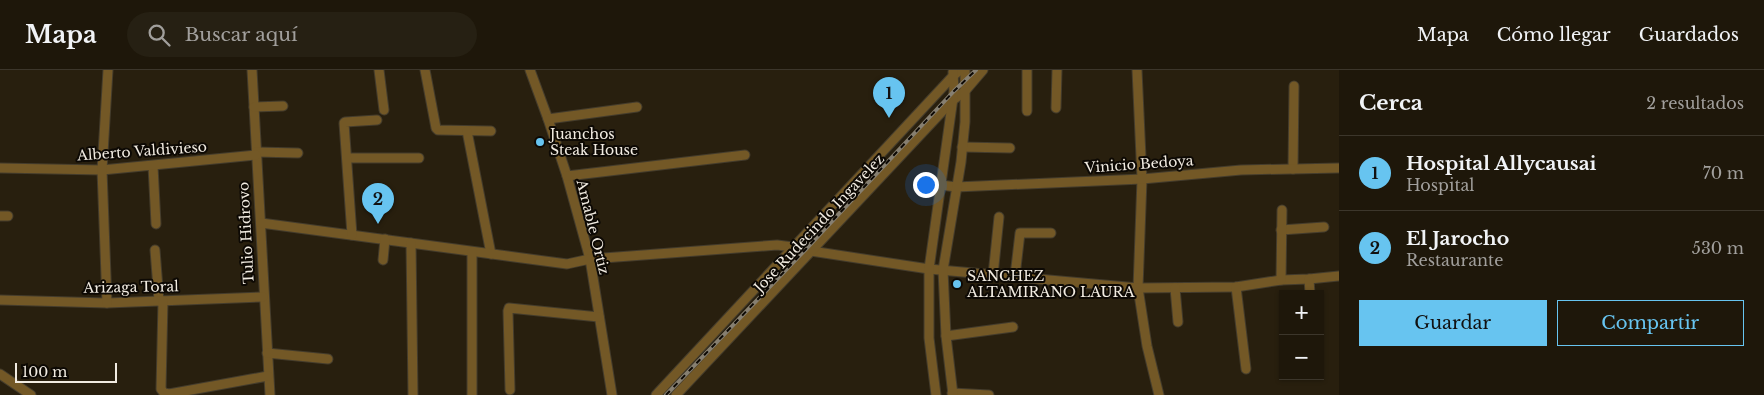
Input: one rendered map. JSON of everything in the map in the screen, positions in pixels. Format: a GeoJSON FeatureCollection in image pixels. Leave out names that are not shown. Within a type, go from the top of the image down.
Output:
{"type":"FeatureCollection","features":[{"type":"Feature","properties":{"kind":"street"},"geometry":{"type":"LineString","coordinates":[[107,303],[102,170],[108,70]]}},
{"type":"Feature","properties":{"kind":"street","name":"Tulio Hidrovo"},"geometry":{"type":"LineString","coordinates":[[252,70],[261,223],[263,297],[270,395]]}},
{"type":"Feature","properties":{"kind":"street"},"geometry":{"type":"LineString","coordinates":[[379,70],[384,110]]}},
{"type":"Feature","properties":{"kind":"street"},"geometry":{"type":"LineString","coordinates":[[425,70],[436,128],[440,131],[491,131]]}},
{"type":"Feature","properties":{"kind":"street","name":"Amable Ortiz"},"geometry":{"type":"LineString","coordinates":[[530,70],[548,119],[590,259],[612,395]]}},
{"type":"Feature","properties":{"kind":"street"},"geometry":{"type":"LineString","coordinates":[[965,70],[962,147],[944,270],[946,336],[953,394],[989,395]]}},
{"type":"Feature","properties":{"kind":"street","name":"Jose Rudecindo Ingavelez"},"geometry":{"type":"LineString","coordinates":[[676,395],[952,101],[965,92],[983,70]]}},
{"type":"Feature","properties":{"kind":"street"},"geometry":{"type":"LineString","coordinates":[[1027,70],[1027,111]]}},
{"type":"Feature","properties":{"kind":"street"},"geometry":{"type":"LineString","coordinates":[[1056,108],[1057,70]]}},
{"type":"Feature","properties":{"kind":"street"},"geometry":{"type":"LineString","coordinates":[[1137,70],[1142,179],[1138,288],[1147,346],[1159,395]]}},
{"type":"Feature","properties":{"kind":"street"},"geometry":{"type":"LineString","coordinates":[[936,395],[929,338],[930,269],[955,72]]}},
{"type":"Feature","properties":{"kind":"street"},"geometry":{"type":"LineString","coordinates":[[656,395],[955,72]]}},
{"type":"Feature","properties":{"kind":"street"},"geometry":{"type":"LineString","coordinates":[[1293,169],[1294,86]]}},
{"type":"Feature","properties":{"kind":"street"},"geometry":{"type":"LineString","coordinates":[[254,107],[283,106]]}},
{"type":"Feature","properties":{"kind":"street"},"geometry":{"type":"LineString","coordinates":[[548,119],[636,107]]}},
{"type":"Feature","properties":{"kind":"street"},"geometry":{"type":"LineString","coordinates":[[352,235],[344,124],[345,122],[377,120]]}},
{"type":"Feature","properties":{"kind":"street"},"geometry":{"type":"LineString","coordinates":[[467,131],[491,254]]}},
{"type":"Feature","properties":{"kind":"street"},"geometry":{"type":"LineString","coordinates":[[962,147],[1010,148]]}},
{"type":"Feature","properties":{"kind":"street","name":"Alberto Valdivieso"},"geometry":{"type":"LineString","coordinates":[[0,168],[102,170],[256,154],[298,153]]}},
{"type":"Feature","properties":{"kind":"street"},"geometry":{"type":"LineString","coordinates":[[566,176],[745,155]]}},
{"type":"Feature","properties":{"kind":"street"},"geometry":{"type":"LineString","coordinates":[[347,158],[420,158]]}},
{"type":"Feature","properties":{"kind":"street"},"geometry":{"type":"LineString","coordinates":[[153,166],[156,224]]}},
{"type":"Feature","properties":{"kind":"street","name":"Vinicio Bedoya"},"geometry":{"type":"LineString","coordinates":[[941,185],[1142,179],[1241,170],[1339,168]]}},
{"type":"Feature","properties":{"kind":"street"},"geometry":{"type":"LineString","coordinates":[[1281,280],[1282,210]]}},
{"type":"Feature","properties":{"kind":"street"},"geometry":{"type":"LineString","coordinates":[[993,275],[999,217]]}},
{"type":"Feature","properties":{"kind":"street"},"geometry":{"type":"LineString","coordinates":[[261,223],[567,264],[590,259],[777,245],[793,247]]}},
{"type":"Feature","properties":{"kind":"street"},"geometry":{"type":"LineString","coordinates":[[1281,230],[1324,227]]}},
{"type":"Feature","properties":{"kind":"street"},"geometry":{"type":"LineString","coordinates":[[1015,276],[1020,233],[1051,233]]}},
{"type":"Feature","properties":{"kind":"street"},"geometry":{"type":"LineString","coordinates":[[383,260],[385,239]]}},
{"type":"Feature","properties":{"kind":"street"},"geometry":{"type":"LineString","coordinates":[[411,242],[413,395]]}},
{"type":"Feature","properties":{"kind":"street"},"geometry":{"type":"LineString","coordinates":[[155,250],[161,301],[161,390],[169,394],[268,376]]}},
{"type":"Feature","properties":{"kind":"street"},"geometry":{"type":"LineString","coordinates":[[812,251],[930,269],[1138,288],[1236,287],[1281,280],[1339,276]]}},
{"type":"Feature","properties":{"kind":"street"},"geometry":{"type":"LineString","coordinates":[[472,252],[472,395]]}},
{"type":"Feature","properties":{"kind":"street"},"geometry":{"type":"LineString","coordinates":[[1309,279],[1310,290]]}},
{"type":"Feature","properties":{"kind":"street"},"geometry":{"type":"LineString","coordinates":[[1236,287],[1246,368]]}},
{"type":"Feature","properties":{"kind":"street"},"geometry":{"type":"LineString","coordinates":[[1175,288],[1178,322]]}},
{"type":"Feature","properties":{"kind":"street","name":"Arizaga Toral"},"geometry":{"type":"LineString","coordinates":[[0,300],[107,303],[263,297]]}},
{"type":"Feature","properties":{"kind":"street"},"geometry":{"type":"LineString","coordinates":[[510,390],[509,308],[599,317]]}},
{"type":"Feature","properties":{"kind":"street"},"geometry":{"type":"LineString","coordinates":[[946,336],[1013,327]]}},
{"type":"Feature","properties":{"kind":"street"},"geometry":{"type":"LineString","coordinates":[[267,353],[328,359]]}},
{"type":"Feature","properties":{"kind":"street"},"geometry":{"type":"LineString","coordinates":[[0,374],[31,395]]}},
{"type":"Feature","properties":{"kind":"railway"},"geometry":{"type":"LineString","coordinates":[[666,395],[976,70]]}},
{"type":"Feature","properties":{"kind":"place","name":"Hospital Allycausai"},"geometry":{"type":"Point","coordinates":[889,118]}},
{"type":"Feature","properties":{"kind":"place","name":"Juanchos Steak House"},"geometry":{"type":"Point","coordinates":[540,142]}},
{"type":"Feature","properties":{"kind":"place","name":"El Jarocho"},"geometry":{"type":"Point","coordinates":[378,224]}},
{"type":"Feature","properties":{"kind":"place","name":"SANCHEZ ALTAMIRANO LAURA"},"geometry":{"type":"Point","coordinates":[957,284]}}]}
